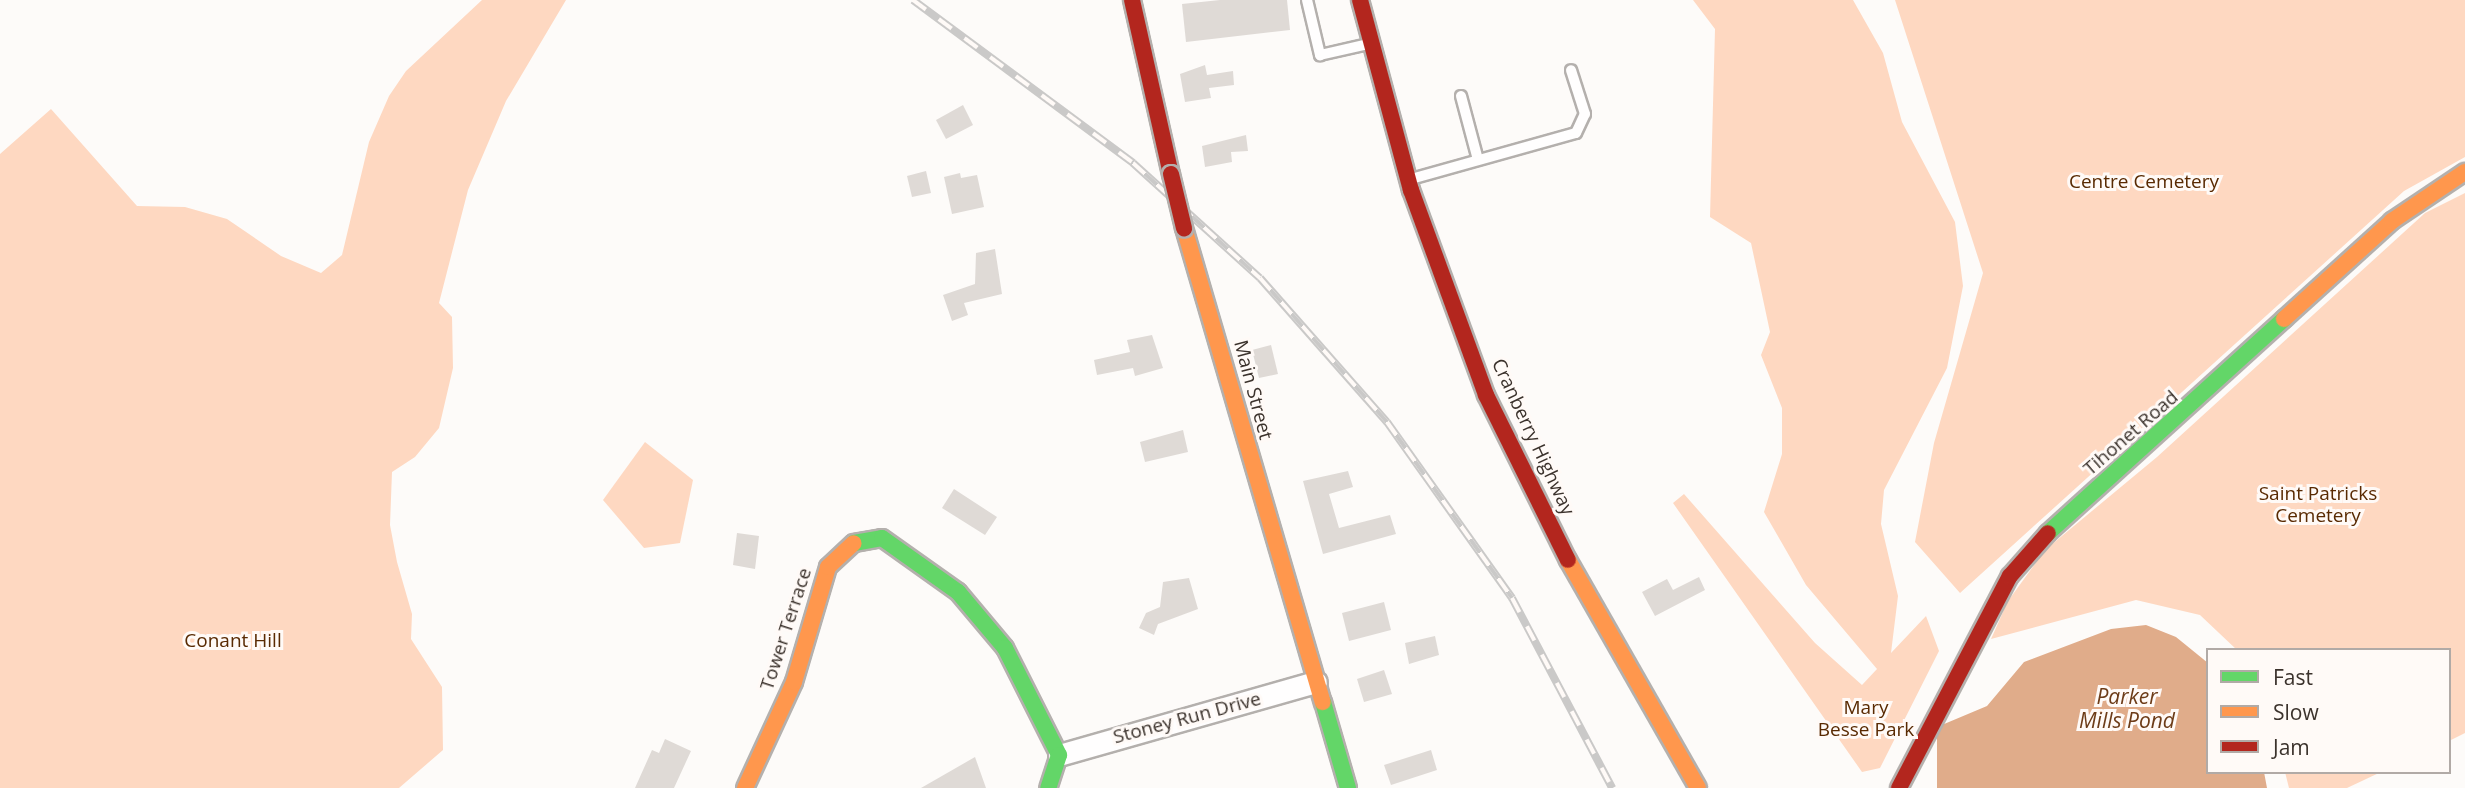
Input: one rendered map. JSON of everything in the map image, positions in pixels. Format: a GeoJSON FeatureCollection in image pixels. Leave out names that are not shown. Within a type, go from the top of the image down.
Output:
{"type":"FeatureCollection","features":[{"type":"Feature","properties":{"kind":"main road","name":"Main Street"},"geometry":{"type":"LineString","coordinates":[[1132,0],[1184,228],[1348,788]]}},
{"type":"Feature","properties":{"kind":"main road","name":"Cranberry Highway"},"geometry":{"type":"LineString","coordinates":[[1360,0],[1408,180],[1486,395],[1599,621],[1698,788]]}},
{"type":"Feature","properties":{"kind":"main road","name":"Tihonet Road"},"geometry":{"type":"LineString","coordinates":[[1899,788],[1975,636],[2010,576],[2037,543],[2392,221],[2465,172]]}},
{"type":"Feature","properties":{"kind":"main road","name":"Tower Terrace"},"geometry":{"type":"LineString","coordinates":[[745,788],[794,682],[828,567],[842,549],[860,538],[882,538],[900,547],[976,609],[1018,669],[1059,755]]}},
{"type":"Feature","properties":{"kind":"main road"},"geometry":{"type":"LineString","coordinates":[[1048,788],[1059,755]]}},
{"type":"Feature","properties":{"kind":"street","name":"Stoney Run Drive"},"geometry":{"type":"LineString","coordinates":[[1059,755],[1316,682]]}},
{"type":"Feature","properties":{"kind":"lane"},"geometry":{"type":"LineString","coordinates":[[1307,0],[1320,55],[1371,43]]}},
{"type":"Feature","properties":{"kind":"lane"},"geometry":{"type":"LineString","coordinates":[[1408,180],[1576,133],[1585,114],[1572,70]]}},
{"type":"Feature","properties":{"kind":"lane"},"geometry":{"type":"LineString","coordinates":[[1461,96],[1478,160]]}},
{"type":"Feature","properties":{"kind":"green space","name":"Conant Hill"},"geometry":{"type":"Polygon","coordinates":[[[482,0],[566,0],[506,101],[468,190],[439,303],[452,317],[453,368],[439,428],[415,457],[392,472],[390,525],[412,614],[411,639],[442,687],[443,750],[399,788],[0,788],[0,154],[51,109],[137,206],[185,207],[227,219],[281,256],[321,273],[342,255],[369,142],[389,96],[406,71],[482,0]]]}},
{"type":"Feature","properties":{"kind":"green space","name":"Mary Besse Park"},"geometry":{"type":"Polygon","coordinates":[[[1693,0],[1853,0],[1883,53],[1902,122],[1955,222],[1963,286],[1947,368],[1884,490],[1881,524],[1898,596],[1891,653],[1926,616],[1939,651],[1880,768],[1862,772],[1673,503],[1684,494],[1815,643],[1862,685],[1877,669],[1806,585],[1764,512],[1782,454],[1782,408],[1761,355],[1770,332],[1751,243],[1710,217],[1715,29],[1693,0]]]}},
{"type":"Feature","properties":{"kind":"green space","name":"Centre Cemetery"},"geometry":{"type":"Polygon","coordinates":[[[1895,0],[2465,0],[2465,157],[2404,191],[1960,593],[1915,542],[1934,443],[1983,273],[1895,0]]]}},
{"type":"Feature","properties":{"kind":"green space","name":"Saint Patricks Cemetery"},"geometry":{"type":"Polygon","coordinates":[[[2465,193],[2465,733],[2451,740],[2451,648],[2235,648],[2200,615],[2136,600],[1991,639],[2008,601],[2045,550],[2157,457],[2425,213],[2465,193]]]}},
{"type":"Feature","properties":{"kind":"green space"},"geometry":{"type":"Polygon","coordinates":[[[645,442],[693,480],[680,543],[644,548],[603,500],[645,442]]]}},
{"type":"Feature","properties":{"kind":"green space"},"geometry":{"type":"Polygon","coordinates":[[[2286,774],[2377,774],[2347,788],[2289,788],[2286,774]]]}},
{"type":"Feature","properties":{"kind":"water","name":"Parker Mills Pond"},"geometry":{"type":"Polygon","coordinates":[[[2146,625],[2176,637],[2206,661],[2206,774],[2264,774],[2267,788],[1937,788],[1937,727],[1987,706],[2024,662],[2111,629],[2146,625]]]}},
{"type":"Feature","properties":{"kind":"building"},"geometry":{"type":"Polygon","coordinates":[[[1220,0],[1287,0],[1290,30],[1186,42],[1182,4],[1220,0]]]}},
{"type":"Feature","properties":{"kind":"building"},"geometry":{"type":"Polygon","coordinates":[[[1205,65],[1207,75],[1233,71],[1234,85],[1209,88],[1211,98],[1185,102],[1180,74],[1205,65]]]}},
{"type":"Feature","properties":{"kind":"building"},"geometry":{"type":"Polygon","coordinates":[[[963,105],[973,125],[946,139],[936,120],[963,105]]]}},
{"type":"Feature","properties":{"kind":"building"},"geometry":{"type":"Polygon","coordinates":[[[1246,135],[1248,151],[1231,152],[1232,162],[1205,167],[1202,146],[1246,135]]]}},
{"type":"Feature","properties":{"kind":"building"},"geometry":{"type":"Polygon","coordinates":[[[926,171],[931,193],[912,197],[907,176],[926,171]]]}},
{"type":"Feature","properties":{"kind":"building"},"geometry":{"type":"Polygon","coordinates":[[[960,173],[961,178],[977,175],[984,207],[952,214],[944,177],[960,173]]]}},
{"type":"Feature","properties":{"kind":"building"},"geometry":{"type":"Polygon","coordinates":[[[995,249],[1002,294],[964,303],[968,315],[952,321],[943,295],[975,284],[976,253],[995,249]]]}},
{"type":"Feature","properties":{"kind":"building"},"geometry":{"type":"Polygon","coordinates":[[[1152,335],[1163,368],[1135,376],[1133,368],[1097,375],[1094,360],[1130,352],[1127,340],[1152,335]]]}},
{"type":"Feature","properties":{"kind":"building"},"geometry":{"type":"Polygon","coordinates":[[[1271,345],[1278,374],[1259,378],[1252,350],[1271,345]]]}},
{"type":"Feature","properties":{"kind":"building"},"geometry":{"type":"Polygon","coordinates":[[[1183,430],[1188,452],[1145,462],[1140,442],[1183,430]]]}},
{"type":"Feature","properties":{"kind":"building"},"geometry":{"type":"Polygon","coordinates":[[[1348,471],[1353,487],[1329,494],[1339,528],[1390,515],[1396,534],[1323,554],[1303,481],[1348,471]]]}},
{"type":"Feature","properties":{"kind":"building"},"geometry":{"type":"Polygon","coordinates":[[[954,489],[997,517],[985,535],[942,508],[954,489]]]}},
{"type":"Feature","properties":{"kind":"building"},"geometry":{"type":"Polygon","coordinates":[[[737,533],[759,536],[755,569],[733,565],[737,533]]]}},
{"type":"Feature","properties":{"kind":"building"},"geometry":{"type":"Polygon","coordinates":[[[1699,577],[1705,590],[1655,616],[1642,592],[1667,579],[1673,590],[1699,577]]]}},
{"type":"Feature","properties":{"kind":"building"},"geometry":{"type":"Polygon","coordinates":[[[1189,578],[1198,609],[1158,624],[1154,635],[1139,628],[1146,613],[1160,607],[1163,582],[1189,578]]]}},
{"type":"Feature","properties":{"kind":"building"},"geometry":{"type":"Polygon","coordinates":[[[1384,602],[1391,630],[1349,641],[1342,613],[1384,602]]]}},
{"type":"Feature","properties":{"kind":"building"},"geometry":{"type":"Polygon","coordinates":[[[1435,636],[1439,655],[1409,664],[1405,643],[1435,636]]]}},
{"type":"Feature","properties":{"kind":"building"},"geometry":{"type":"Polygon","coordinates":[[[1384,670],[1392,694],[1364,702],[1357,679],[1384,670]]]}},
{"type":"Feature","properties":{"kind":"building"},"geometry":{"type":"Polygon","coordinates":[[[665,739],[691,751],[674,788],[635,788],[652,750],[659,753],[665,739]]]}},
{"type":"Feature","properties":{"kind":"building"},"geometry":{"type":"Polygon","coordinates":[[[1431,750],[1437,770],[1391,785],[1384,765],[1431,750]]]}},
{"type":"Feature","properties":{"kind":"building"},"geometry":{"type":"Polygon","coordinates":[[[975,757],[986,788],[921,788],[975,757]]]}},
{"type":"Feature","properties":{"kind":"railway"},"geometry":{"type":"LineString","coordinates":[[913,0],[1133,163],[1260,278],[1387,422],[1512,598],[1612,788]]}},
{"type":"Feature","properties":{"kind":"traffic: fast"},"geometry":{"type":"LineString","coordinates":[[2048,533],[2284,319]]}},
{"type":"Feature","properties":{"kind":"traffic: fast"},"geometry":{"type":"LineString","coordinates":[[854,543],[882,538],[958,592],[1005,648],[1059,755],[1048,788]]}},
{"type":"Feature","properties":{"kind":"traffic: fast"},"geometry":{"type":"LineString","coordinates":[[1323,702],[1348,788]]}},
{"type":"Feature","properties":{"kind":"traffic: slow"},"geometry":{"type":"LineString","coordinates":[[2284,319],[2392,221],[2465,172]]}},
{"type":"Feature","properties":{"kind":"traffic: slow"},"geometry":{"type":"LineString","coordinates":[[1184,228],[1323,702]]}},
{"type":"Feature","properties":{"kind":"traffic: slow"},"geometry":{"type":"LineString","coordinates":[[745,788],[794,682],[828,567],[854,543]]}},
{"type":"Feature","properties":{"kind":"traffic: slow"},"geometry":{"type":"LineString","coordinates":[[1568,560],[1698,788]]}},
{"type":"Feature","properties":{"kind":"traffic: jam"},"geometry":{"type":"LineString","coordinates":[[1132,0],[1171,174]]}},
{"type":"Feature","properties":{"kind":"traffic: jam"},"geometry":{"type":"LineString","coordinates":[[1360,0],[1411,190],[1486,395],[1568,560]]}},
{"type":"Feature","properties":{"kind":"traffic: jam"},"geometry":{"type":"LineString","coordinates":[[1171,174],[1184,228]]}},
{"type":"Feature","properties":{"kind":"traffic: jam"},"geometry":{"type":"LineString","coordinates":[[1899,788],[2010,576],[2048,533]]}}]}
